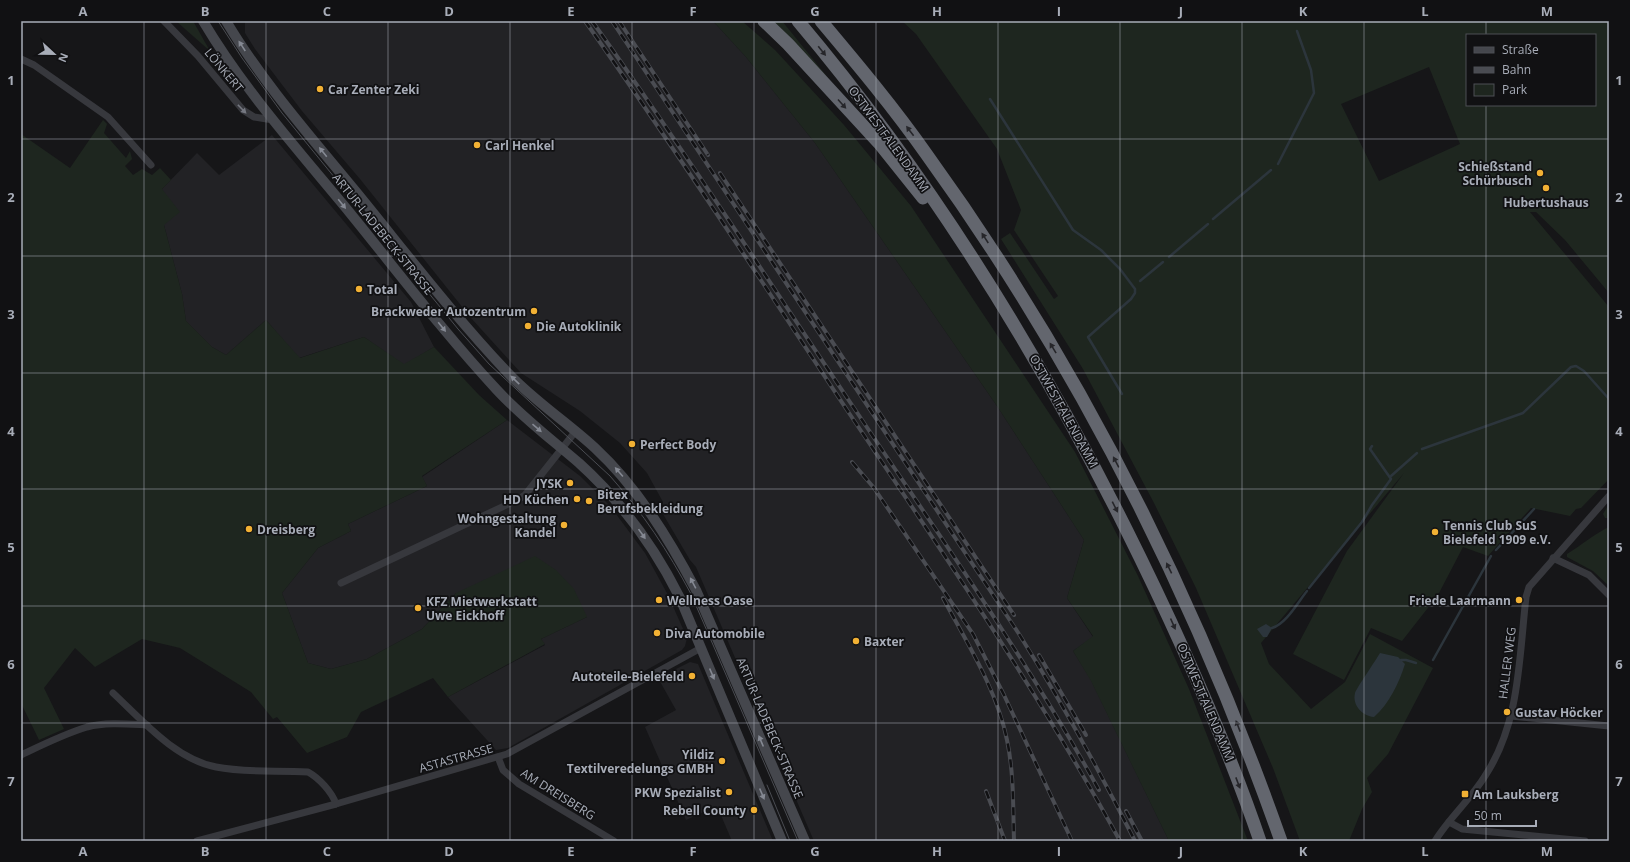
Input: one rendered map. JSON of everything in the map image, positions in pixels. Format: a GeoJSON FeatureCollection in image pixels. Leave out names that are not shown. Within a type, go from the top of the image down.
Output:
{"type":"FeatureCollection","features":[{"type":"Feature","properties":{"kind":"highway"},"geometry":{"type":"LineString","coordinates":[[764,21],[788,44],[873,138],[918,192],[990,297],[1045,387],[1072,423]]}},
{"type":"Feature","properties":{"kind":"highway","name":"OSTWESTFALENDAMM"},"geometry":{"type":"LineString","coordinates":[[798,21],[861,100],[956,232],[997,293],[1072,423],[1163,602],[1208,703],[1260,841]]}},
{"type":"Feature","properties":{"kind":"highway","name":"OSTWESTFALENDAMM"},"geometry":{"type":"LineString","coordinates":[[821,21],[871,81],[926,153],[975,222],[1070,376],[1135,496],[1184,599],[1229,702],[1281,841]]}},
{"type":"Feature","properties":{"kind":"highway"},"geometry":{"type":"LineString","coordinates":[[832,21],[845,37],[871,81]]}},
{"type":"Feature","properties":{"kind":"street","name":"LÖNKERT"},"geometry":{"type":"LineString","coordinates":[[164,21],[198,56],[248,114],[273,120]]}},
{"type":"Feature","properties":{"kind":"street","name":"ARTUR-LADEBECK-STRASSE"},"geometry":{"type":"LineString","coordinates":[[203,21],[232,65],[273,120],[480,371],[511,405],[602,485],[637,527],[671,580],[782,841]]}},
{"type":"Feature","properties":{"kind":"street","name":"ARTUR-LADEBECK-STRASSE"},"geometry":{"type":"LineString","coordinates":[[229,23],[255,66],[301,125],[470,331],[526,391],[598,451],[632,488],[679,558],[696,590],[805,841]]}},
{"type":"Feature","properties":{"kind":"street"},"geometry":{"type":"LineString","coordinates":[[21,59],[34,64],[108,117],[151,165]]}},
{"type":"Feature","properties":{"kind":"street"},"geometry":{"type":"LineString","coordinates":[[341,582],[519,499],[530,488],[575,432]]}},
{"type":"Feature","properties":{"kind":"street","name":"HALLER WEG"},"geometry":{"type":"LineString","coordinates":[[1435,841],[1486,776],[1503,740],[1515,700],[1528,589],[1553,558],[1593,516],[1609,496]]}},
{"type":"Feature","properties":{"kind":"street"},"geometry":{"type":"LineString","coordinates":[[1553,558],[1589,575],[1609,595]]}},
{"type":"Feature","properties":{"kind":"street","name":"ASTASTRASSE"},"geometry":{"type":"LineString","coordinates":[[197,841],[336,804],[498,757],[517,749],[701,648]]}},
{"type":"Feature","properties":{"kind":"street"},"geometry":{"type":"LineString","coordinates":[[113,693],[173,746],[191,757],[215,767],[238,770],[308,772],[314,775],[334,798],[336,804]]}},
{"type":"Feature","properties":{"kind":"street"},"geometry":{"type":"LineString","coordinates":[[1511,716],[1609,726]]}},
{"type":"Feature","properties":{"kind":"street"},"geometry":{"type":"LineString","coordinates":[[21,756],[46,743],[88,727],[107,724],[147,724]]}},
{"type":"Feature","properties":{"kind":"street","name":"AM DREISBERG"},"geometry":{"type":"LineString","coordinates":[[498,757],[503,770],[519,784],[614,841]]}},
{"type":"Feature","properties":{"kind":"street"},"geometry":{"type":"LineString","coordinates":[[1449,822],[1462,829],[1586,841]]}},
{"type":"Feature","properties":{"kind":"shaded area"},"geometry":{"type":"Polygon","coordinates":[[[245,21],[713,21],[746,57],[815,143],[997,406],[1084,540],[1067,598],[1093,637],[1073,651],[1091,680],[1169,841],[814,841],[696,567],[690,560],[660,509],[663,502],[647,473],[620,443],[580,411],[521,373],[471,318],[360,179],[302,111],[255,49],[245,33],[245,21]]]}},
{"type":"Feature","properties":{"kind":"shaded area"},"geometry":{"type":"Polygon","coordinates":[[[272,135],[411,302],[434,347],[404,365],[364,337],[299,358],[266,320],[226,355],[212,347],[186,321],[182,294],[164,225],[162,189],[197,153],[219,175],[272,135]]]}},
{"type":"Feature","properties":{"kind":"shaded area"},"geometry":{"type":"Polygon","coordinates":[[[507,420],[580,476],[610,506],[645,553],[668,595],[687,638],[685,646],[682,650],[508,748],[496,750],[448,697],[545,645],[541,639],[587,617],[456,593],[422,629],[367,659],[331,669],[308,663],[282,593],[318,548],[351,531],[348,524],[427,486],[422,477],[507,420]]]}},
{"type":"Feature","properties":{"kind":"shaded area"},"geometry":{"type":"Polygon","coordinates":[[[1266,624],[1272,628],[1267,637],[1263,637],[1257,629],[1266,624]]]}},
{"type":"Feature","properties":{"kind":"shaded area"},"geometry":{"type":"Polygon","coordinates":[[[1380,653],[1398,657],[1405,664],[1393,693],[1374,717],[1366,715],[1359,710],[1355,702],[1355,693],[1380,653]]]}},
{"type":"Feature","properties":{"kind":"shaded area"},"geometry":{"type":"Polygon","coordinates":[[[690,662],[698,664],[773,841],[732,841],[717,806],[686,820],[645,727],[676,710],[658,678],[690,662]]]}},
{"type":"Feature","properties":{"kind":"green space"},"geometry":{"type":"Polygon","coordinates":[[[176,21],[193,21],[210,51],[176,21]]]}},
{"type":"Feature","properties":{"kind":"green space"},"geometry":{"type":"Polygon","coordinates":[[[713,21],[742,21],[775,50],[844,125],[911,206],[1075,452],[1138,576],[1189,689],[1248,841],[1169,841],[1091,681],[1073,651],[1093,636],[1067,598],[1084,540],[997,406],[815,143],[746,57],[713,21]]]}},
{"type":"Feature","properties":{"kind":"green space"},"geometry":{"type":"Polygon","coordinates":[[[769,21],[782,21],[829,79],[769,21]]]}},
{"type":"Feature","properties":{"kind":"green space"},"geometry":{"type":"Polygon","coordinates":[[[902,21],[1609,21],[1609,293],[1565,240],[1536,212],[1530,212],[1609,307],[1609,479],[1581,508],[1576,509],[1570,516],[1531,508],[1488,556],[1463,547],[1438,595],[1402,641],[1371,628],[1344,680],[1293,654],[1347,551],[1404,473],[1261,643],[1269,664],[1311,709],[1345,682],[1370,634],[1433,668],[1388,754],[1367,778],[1372,792],[1362,809],[1349,841],[1300,841],[1273,768],[1196,588],[1154,503],[1083,369],[1001,239],[1010,233],[1054,299],[1058,296],[1014,230],[1021,210],[997,149],[916,34],[902,21]],[[1429,67],[1341,104],[1379,181],[1460,144],[1429,67]]]}},
{"type":"Feature","properties":{"kind":"green space"},"geometry":{"type":"Polygon","coordinates":[[[103,120],[107,124],[104,133],[126,158],[130,151],[132,159],[125,166],[133,175],[142,169],[152,175],[160,168],[171,180],[162,189],[180,212],[164,225],[182,294],[186,321],[212,347],[226,355],[266,320],[300,358],[364,337],[404,364],[434,347],[479,395],[507,420],[422,476],[427,486],[348,524],[351,531],[318,548],[282,593],[308,663],[331,669],[367,659],[422,629],[456,593],[535,556],[556,570],[574,589],[587,617],[541,639],[545,644],[448,697],[433,678],[361,712],[347,737],[307,753],[277,717],[273,719],[251,692],[180,648],[142,639],[95,667],[75,648],[44,688],[64,729],[39,740],[21,703],[21,134],[70,168],[103,120]]]}},
{"type":"Feature","properties":{"kind":"green space"},"geometry":{"type":"Polygon","coordinates":[[[1609,504],[1609,518],[1605,518],[1603,514],[1609,504]]]}},
{"type":"Feature","properties":{"kind":"green space"},"geometry":{"type":"Polygon","coordinates":[[[1609,527],[1609,586],[1593,571],[1567,557],[1567,554],[1609,527]]]}},
{"type":"Feature","properties":{"kind":"waterway"},"geometry":{"type":"LineString","coordinates":[[1278,164],[1314,93],[1311,70],[1297,31]]}},
{"type":"Feature","properties":{"kind":"waterway"},"geometry":{"type":"LineString","coordinates":[[990,99],[1073,230],[1101,250],[1120,269],[1135,289],[1135,293],[1131,299],[1088,337],[1122,394]]}},
{"type":"Feature","properties":{"kind":"waterway"},"geometry":{"type":"LineString","coordinates":[[1213,219],[1271,170]]}},
{"type":"Feature","properties":{"kind":"waterway"},"geometry":{"type":"LineString","coordinates":[[1169,257],[1208,224]]}},
{"type":"Feature","properties":{"kind":"waterway"},"geometry":{"type":"LineString","coordinates":[[1140,281],[1163,262]]}},
{"type":"Feature","properties":{"kind":"waterway"},"geometry":{"type":"LineString","coordinates":[[1422,449],[1523,413],[1571,367],[1576,366],[1584,371],[1609,399]]}},
{"type":"Feature","properties":{"kind":"waterway"},"geometry":{"type":"LineString","coordinates":[[1309,588],[1362,522],[1372,505],[1391,479],[1370,449],[1372,446]]}},
{"type":"Feature","properties":{"kind":"waterway"},"geometry":{"type":"LineString","coordinates":[[1391,476],[1417,453]]}},
{"type":"Feature","properties":{"kind":"waterway"},"geometry":{"type":"LineString","coordinates":[[1496,550],[1534,509]]}},
{"type":"Feature","properties":{"kind":"waterway"},"geometry":{"type":"LineString","coordinates":[[1433,660],[1491,556]]}},
{"type":"Feature","properties":{"kind":"waterway"},"geometry":{"type":"LineString","coordinates":[[1272,628],[1277,626],[1287,617],[1307,591]]}},
{"type":"Feature","properties":{"kind":"waterway"},"geometry":{"type":"LineString","coordinates":[[1401,660],[1416,663]]}},
{"type":"Feature","properties":{"kind":"tram line"},"geometry":{"type":"LineString","coordinates":[[218,21],[242,58],[282,113],[458,329],[489,364],[610,476],[644,518],[664,548],[691,594],[798,841]]}},
{"type":"Feature","properties":{"kind":"tram line"},"geometry":{"type":"LineString","coordinates":[[767,785],[790,841]]}},
{"type":"Feature","properties":{"kind":"railway"},"geometry":{"type":"LineString","coordinates":[[585,21],[718,216],[955,571],[1057,731],[1120,841]]}},
{"type":"Feature","properties":{"kind":"railway"},"geometry":{"type":"LineString","coordinates":[[592,21],[692,165],[1012,644],[1042,692],[1099,790]]}},
{"type":"Feature","properties":{"kind":"railway"},"geometry":{"type":"LineString","coordinates":[[612,21],[1019,634],[1079,736],[1135,841]]}},
{"type":"Feature","properties":{"kind":"railway"},"geometry":{"type":"LineString","coordinates":[[619,21],[708,155]]}},
{"type":"Feature","properties":{"kind":"railway"},"geometry":{"type":"LineString","coordinates":[[720,173],[1014,615]]}},
{"type":"Feature","properties":{"kind":"railway"},"geometry":{"type":"LineString","coordinates":[[852,462],[874,488],[973,634],[1004,695],[1072,841]]}},
{"type":"Feature","properties":{"kind":"railway"},"geometry":{"type":"LineString","coordinates":[[943,598],[989,685],[1002,721],[1011,765],[1014,841]]}},
{"type":"Feature","properties":{"kind":"railway"},"geometry":{"type":"LineString","coordinates":[[1039,655],[1086,735]]}},
{"type":"Feature","properties":{"kind":"railway"},"geometry":{"type":"LineString","coordinates":[[986,791],[1005,841]]}},
{"type":"Feature","properties":{"kind":"railway"},"geometry":{"type":"LineString","coordinates":[[1126,811],[1142,841]]}},
{"type":"Feature","properties":{"kind":"place","name":"Car Zenter Zeki"},"geometry":{"type":"Point","coordinates":[320,89]}},
{"type":"Feature","properties":{"kind":"place","name":"Carl Henkel"},"geometry":{"type":"Point","coordinates":[477,145]}},
{"type":"Feature","properties":{"kind":"place","name":"Schießstand Schürbusch"},"geometry":{"type":"Point","coordinates":[1540,173]}},
{"type":"Feature","properties":{"kind":"place","name":"Hubertushaus"},"geometry":{"type":"Point","coordinates":[1546,188]}},
{"type":"Feature","properties":{"kind":"place","name":"Total"},"geometry":{"type":"Point","coordinates":[359,289]}},
{"type":"Feature","properties":{"kind":"place","name":"Brackweder Autozentrum"},"geometry":{"type":"Point","coordinates":[534,311]}},
{"type":"Feature","properties":{"kind":"place","name":"Die Autoklinik"},"geometry":{"type":"Point","coordinates":[528,326]}},
{"type":"Feature","properties":{"kind":"place","name":"Perfect Body"},"geometry":{"type":"Point","coordinates":[632,444]}},
{"type":"Feature","properties":{"kind":"place","name":"JYSK"},"geometry":{"type":"Point","coordinates":[570,483]}},
{"type":"Feature","properties":{"kind":"place","name":"HD Küchen"},"geometry":{"type":"Point","coordinates":[577,499]}},
{"type":"Feature","properties":{"kind":"place","name":"Bitex Berufsbekleidung"},"geometry":{"type":"Point","coordinates":[589,501]}},
{"type":"Feature","properties":{"kind":"place","name":"Wohngestaltung Kandel"},"geometry":{"type":"Point","coordinates":[564,525]}},
{"type":"Feature","properties":{"kind":"place","name":"Dreisberg"},"geometry":{"type":"Point","coordinates":[249,529]}},
{"type":"Feature","properties":{"kind":"place","name":"Tennis Club SuS Bielefeld 1909 e.V."},"geometry":{"type":"Point","coordinates":[1435,532]}},
{"type":"Feature","properties":{"kind":"place","name":"Wellness Oase"},"geometry":{"type":"Point","coordinates":[659,600]}},
{"type":"Feature","properties":{"kind":"place","name":"Friede Laarmann"},"geometry":{"type":"Point","coordinates":[1519,600]}},
{"type":"Feature","properties":{"kind":"place","name":"KFZ Mietwerkstatt Uwe Eickhoff"},"geometry":{"type":"Point","coordinates":[418,608]}},
{"type":"Feature","properties":{"kind":"place","name":"Diva Automobile"},"geometry":{"type":"Point","coordinates":[657,633]}},
{"type":"Feature","properties":{"kind":"place","name":"Baxter"},"geometry":{"type":"Point","coordinates":[856,641]}},
{"type":"Feature","properties":{"kind":"place","name":"Autoteile-Bielefeld"},"geometry":{"type":"Point","coordinates":[692,676]}},
{"type":"Feature","properties":{"kind":"place","name":"Gustav Höcker"},"geometry":{"type":"Point","coordinates":[1507,712]}},
{"type":"Feature","properties":{"kind":"place","name":"Yildiz Textilveredelungs GMBH"},"geometry":{"type":"Point","coordinates":[722,761]}},
{"type":"Feature","properties":{"kind":"place","name":"PKW Spezialist"},"geometry":{"type":"Point","coordinates":[729,792]}},
{"type":"Feature","properties":{"kind":"place","name":"Am Lauksberg"},"geometry":{"type":"Point","coordinates":[1465,794]}},
{"type":"Feature","properties":{"kind":"place","name":"Rebell County"},"geometry":{"type":"Point","coordinates":[754,810]}}]}
